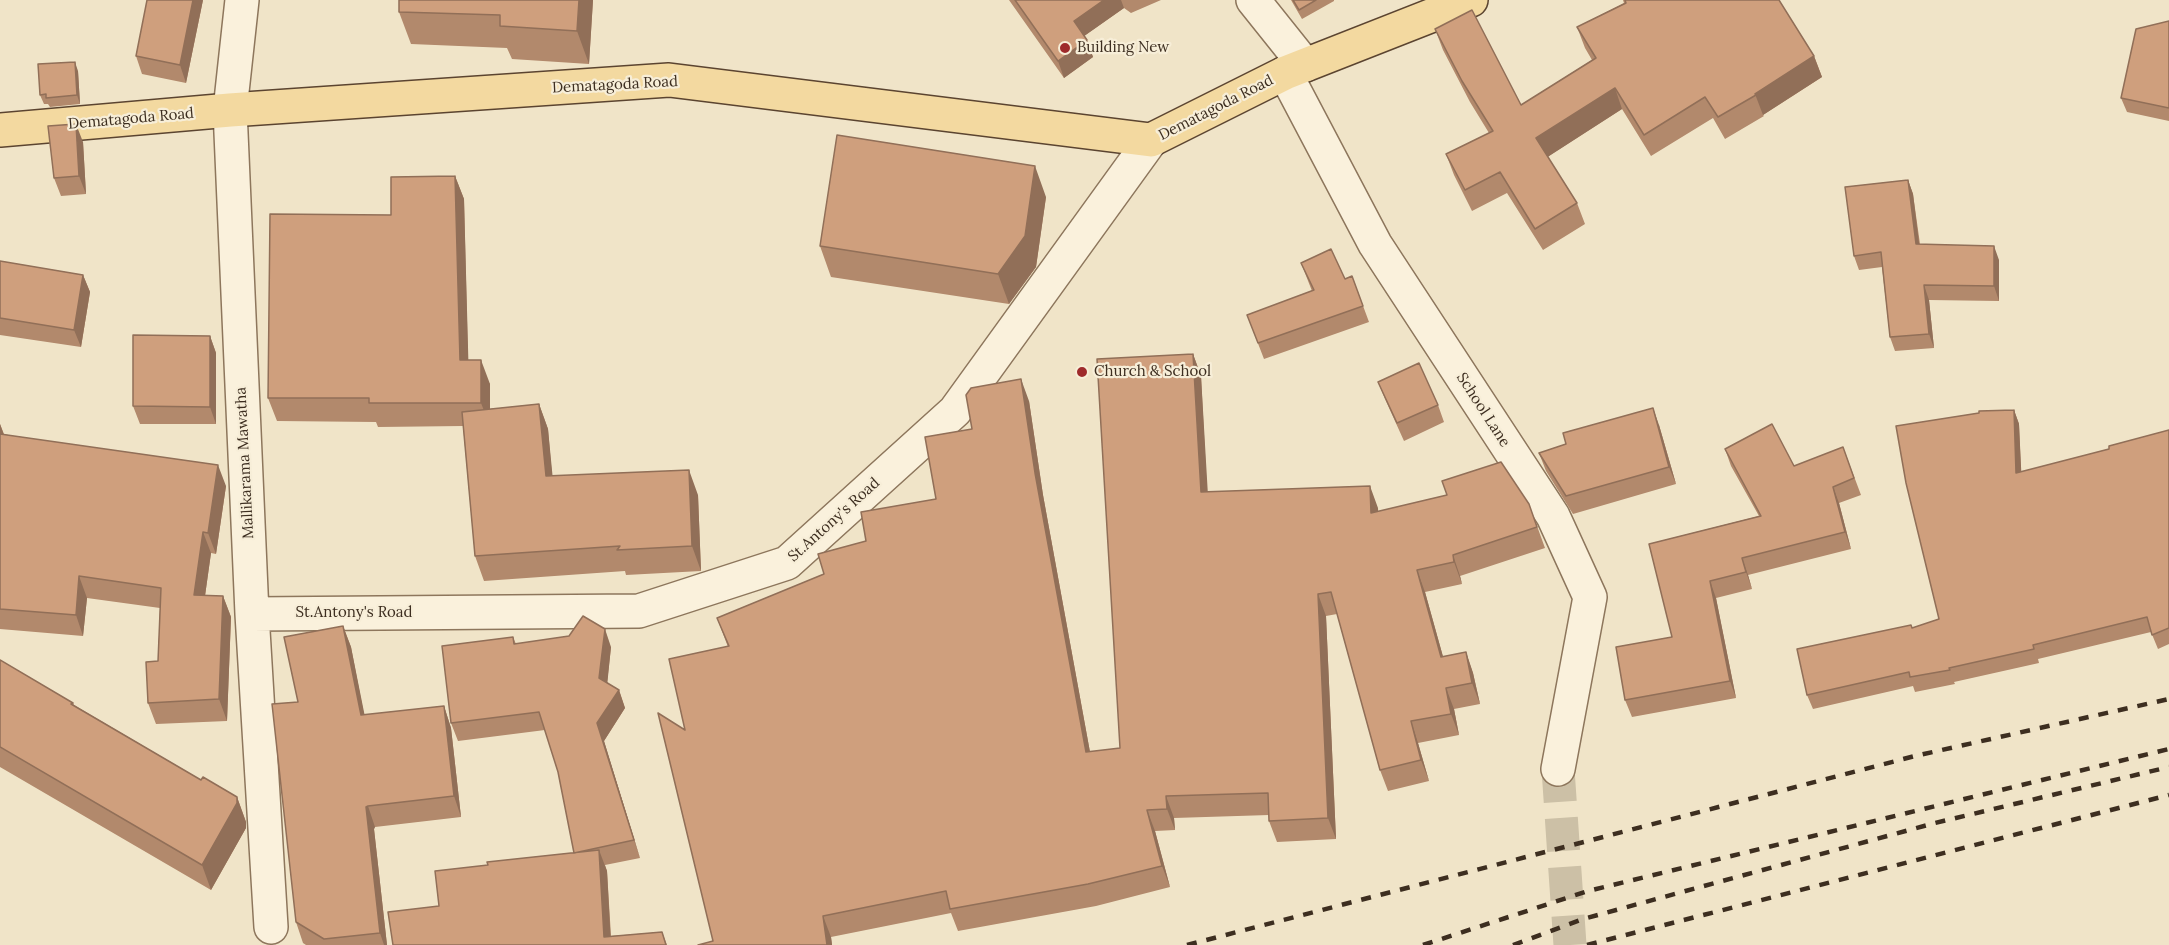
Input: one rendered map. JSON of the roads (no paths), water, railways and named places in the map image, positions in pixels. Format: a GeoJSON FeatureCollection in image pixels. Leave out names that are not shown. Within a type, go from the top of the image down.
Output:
{"type":"FeatureCollection","features":[{"type":"Feature","properties":{"kind":"main road","name":"Dematagoda Road"},"geometry":{"type":"LineString","coordinates":[[0,130],[230,110],[669,80],[1151,140],[1295,69],[1471,0]]}},
{"type":"Feature","properties":{"kind":"street","name":"Mallikarama Mawatha"},"geometry":{"type":"LineString","coordinates":[[242,0],[230,110],[252,614],[271,927]]}},
{"type":"Feature","properties":{"kind":"street","name":"School Lane"},"geometry":{"type":"LineString","coordinates":[[1253,0],[1295,69],[1375,244],[1553,516],[1590,597],[1558,769]]}},
{"type":"Feature","properties":{"kind":"street","name":"St.Antony's Road"},"geometry":{"type":"LineString","coordinates":[[252,614],[639,611],[787,563],[955,411],[1151,140]]}},
{"type":"Feature","properties":{"kind":"tunnel"},"geometry":{"type":"LineString","coordinates":[[1558,769],[1570,945]]}},
{"type":"Feature","properties":{"kind":"railway"},"geometry":{"type":"LineString","coordinates":[[1187,945],[1915,756],[2169,699]]}},
{"type":"Feature","properties":{"kind":"railway"},"geometry":{"type":"LineString","coordinates":[[1423,945],[1588,891],[2169,749]]}},
{"type":"Feature","properties":{"kind":"railway"},"geometry":{"type":"LineString","coordinates":[[1513,945],[1583,919],[1935,823],[2169,767]]}},
{"type":"Feature","properties":{"kind":"railway"},"geometry":{"type":"LineString","coordinates":[[1587,945],[2169,795]]}},
{"type":"Feature","properties":{"kind":"place","name":"Building New"},"geometry":{"type":"Point","coordinates":[1065,48]}},
{"type":"Feature","properties":{"kind":"place","name":"Church & School"},"geometry":{"type":"Point","coordinates":[1082,372]}}]}
